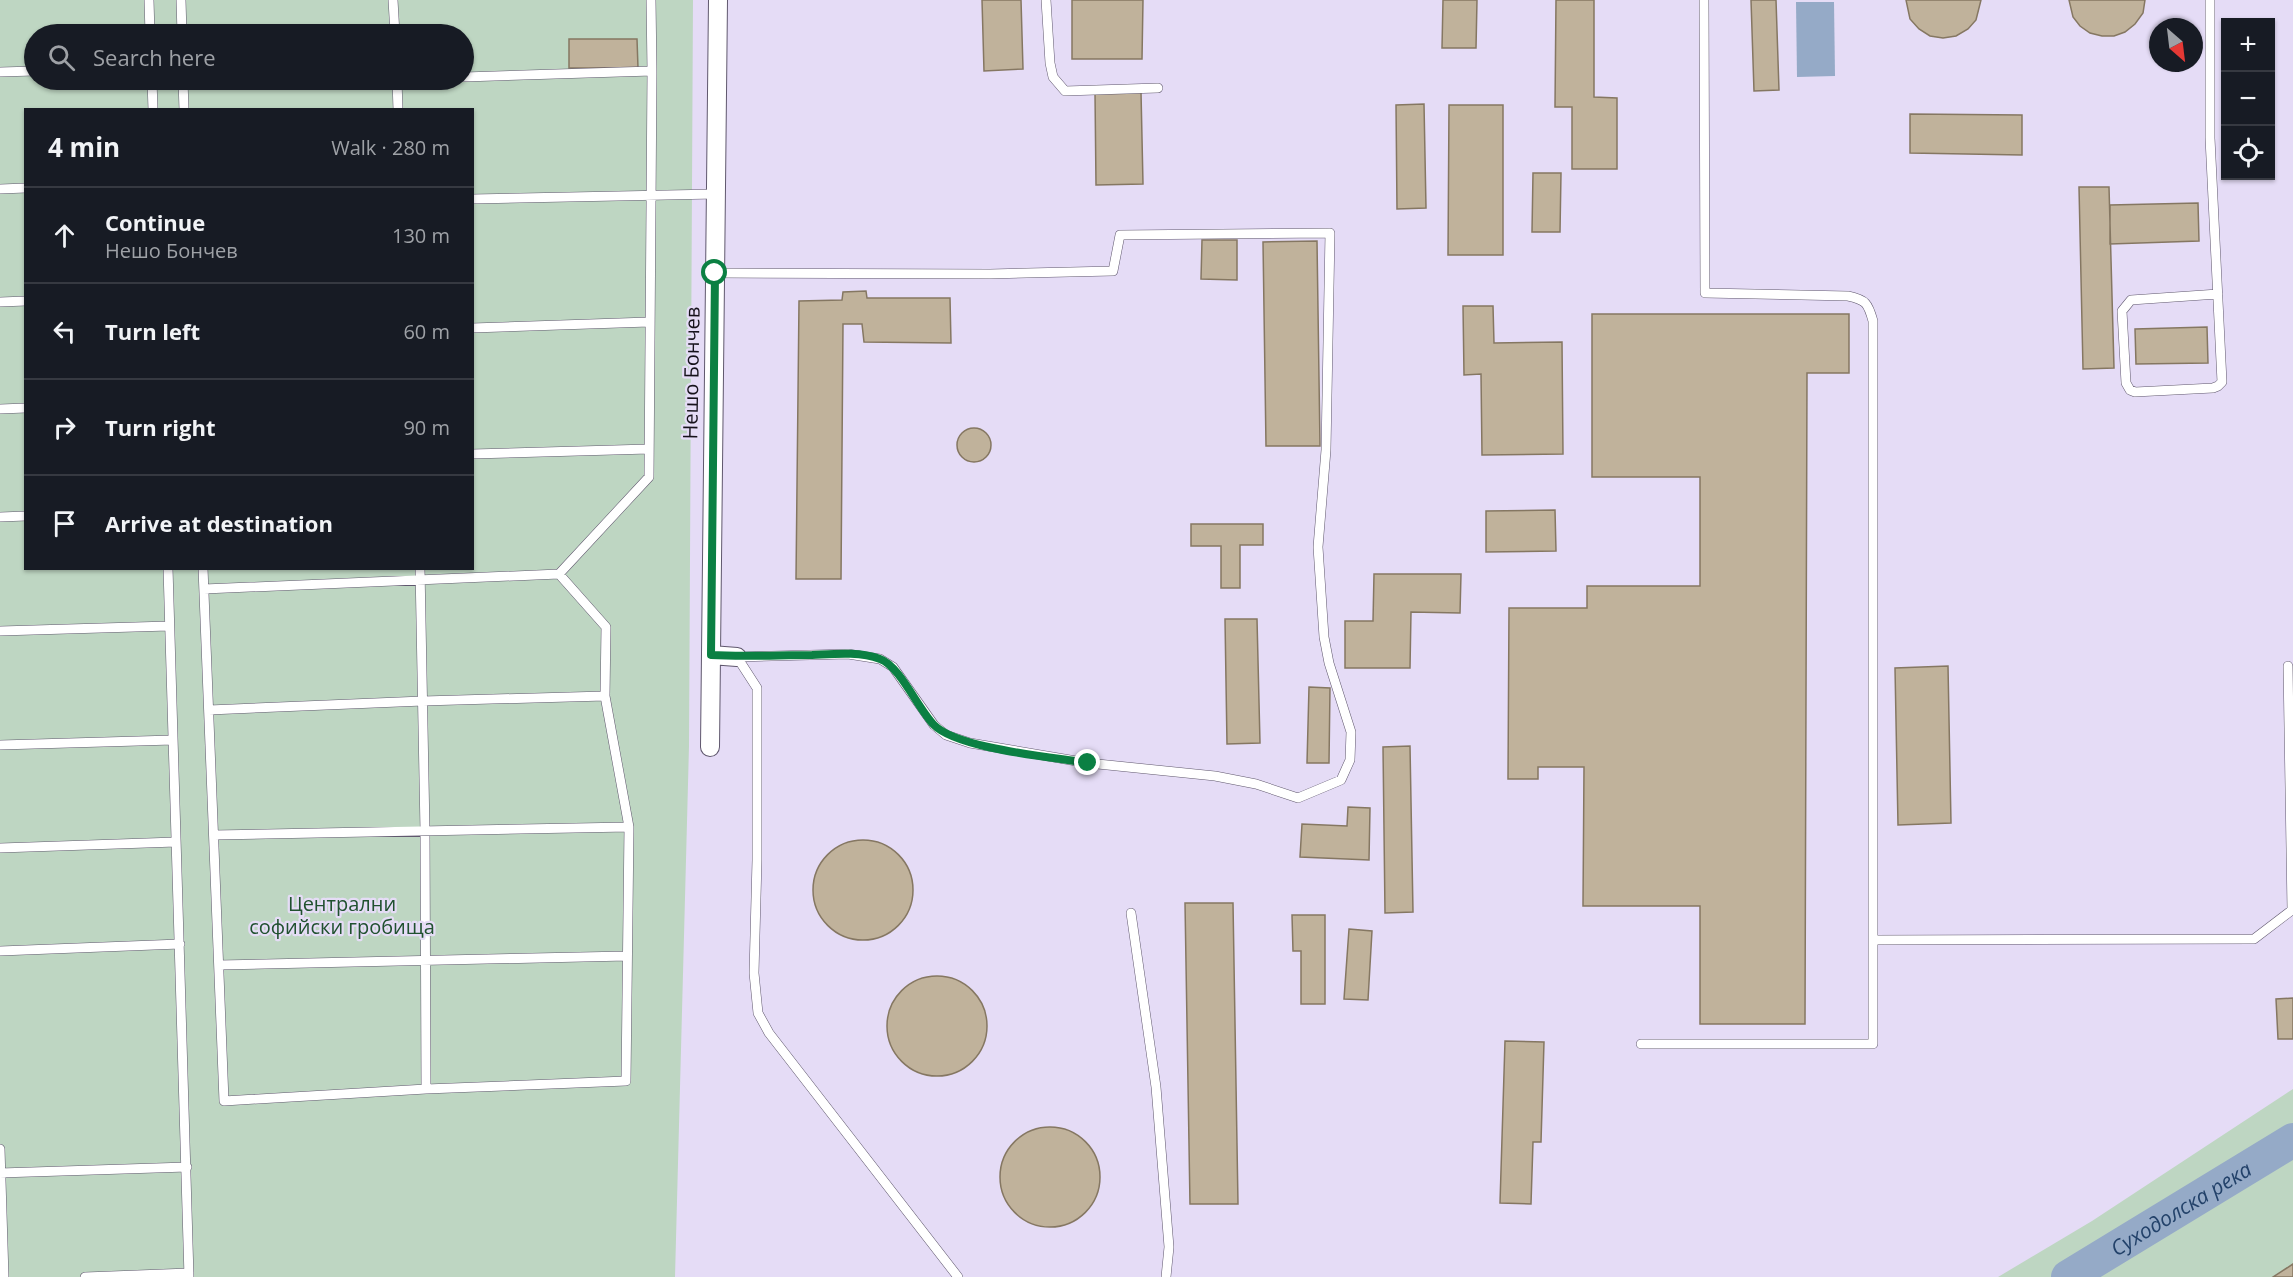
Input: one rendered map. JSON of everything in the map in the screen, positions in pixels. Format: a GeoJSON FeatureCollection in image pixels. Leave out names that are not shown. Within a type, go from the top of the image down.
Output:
{"type":"FeatureCollection","features":[{"type":"Feature","properties":{"kind":"street","name":"Нешо Бончев"},"geometry":{"type":"LineString","coordinates":[[710,747],[718,0]]}},
{"type":"Feature","properties":{"kind":"street"},"geometry":{"type":"LineString","coordinates":[[711,655],[737,657]]}},
{"type":"Feature","properties":{"kind":"lane"},"geometry":{"type":"LineString","coordinates":[[149,0],[150,24]]}},
{"type":"Feature","properties":{"kind":"lane"},"geometry":{"type":"LineString","coordinates":[[181,0],[182,24]]}},
{"type":"Feature","properties":{"kind":"lane"},"geometry":{"type":"LineString","coordinates":[[393,0],[394,24]]}},
{"type":"Feature","properties":{"kind":"lane"},"geometry":{"type":"LineString","coordinates":[[204,589],[559,574],[649,477],[652,195],[651,0]]}},
{"type":"Feature","properties":{"kind":"lane"},"geometry":{"type":"LineString","coordinates":[[1046,0],[1050,63],[1053,77],[1065,91],[1158,88]]}},
{"type":"Feature","properties":{"kind":"lane"},"geometry":{"type":"LineString","coordinates":[[1641,1044],[1873,1044],[1873,321],[1869,308],[1863,300],[1848,296],[1705,293],[1704,0]]}},
{"type":"Feature","properties":{"kind":"lane"},"geometry":{"type":"LineString","coordinates":[[2210,0],[2210,138],[2218,294],[2222,382],[2213,388],[2135,392],[2130,390],[2126,383],[2124,352],[2122,311],[2125,304],[2131,300],[2218,294]]}},
{"type":"Feature","properties":{"kind":"lane"},"geometry":{"type":"LineString","coordinates":[[0,72],[24,71]]}},
{"type":"Feature","properties":{"kind":"lane"},"geometry":{"type":"LineString","coordinates":[[474,77],[652,71]]}},
{"type":"Feature","properties":{"kind":"lane"},"geometry":{"type":"LineString","coordinates":[[152,90],[153,108]]}},
{"type":"Feature","properties":{"kind":"lane"},"geometry":{"type":"LineString","coordinates":[[183,90],[184,108]]}},
{"type":"Feature","properties":{"kind":"lane"},"geometry":{"type":"LineString","coordinates":[[397,90],[398,108]]}},
{"type":"Feature","properties":{"kind":"lane"},"geometry":{"type":"LineString","coordinates":[[0,189],[24,188]]}},
{"type":"Feature","properties":{"kind":"lane"},"geometry":{"type":"LineString","coordinates":[[474,199],[716,194]]}},
{"type":"Feature","properties":{"kind":"lane"},"geometry":{"type":"LineString","coordinates":[[715,273],[990,274],[1113,271],[1120,235],[1330,233],[1326,450],[1318,547],[1324,637],[1329,663],[1351,732],[1350,760],[1341,780],[1298,798],[1256,784],[1215,776],[1088,763],[970,743],[946,735],[934,725],[893,667],[880,659],[848,654],[737,657]]}},
{"type":"Feature","properties":{"kind":"lane"},"geometry":{"type":"LineString","coordinates":[[0,302],[24,301]]}},
{"type":"Feature","properties":{"kind":"lane"},"geometry":{"type":"LineString","coordinates":[[474,328],[649,322]]}},
{"type":"Feature","properties":{"kind":"lane"},"geometry":{"type":"LineString","coordinates":[[0,409],[24,408]]}},
{"type":"Feature","properties":{"kind":"lane"},"geometry":{"type":"LineString","coordinates":[[474,454],[649,449]]}},
{"type":"Feature","properties":{"kind":"lane"},"geometry":{"type":"LineString","coordinates":[[0,517],[24,516]]}},
{"type":"Feature","properties":{"kind":"lane"},"geometry":{"type":"LineString","coordinates":[[85,1277],[189,1275],[168,570]]}},
{"type":"Feature","properties":{"kind":"lane"},"geometry":{"type":"LineString","coordinates":[[203,570],[224,1101],[426,1089],[626,1081],[628,827],[605,696],[606,627],[559,574]]}},
{"type":"Feature","properties":{"kind":"lane"},"geometry":{"type":"LineString","coordinates":[[420,570],[425,831],[426,1089]]}},
{"type":"Feature","properties":{"kind":"lane"},"geometry":{"type":"LineString","coordinates":[[0,631],[170,626]]}},
{"type":"Feature","properties":{"kind":"lane"},"geometry":{"type":"LineString","coordinates":[[737,657],[757,688],[757,860],[754,973],[759,1013],[769,1033],[958,1277]]}},
{"type":"Feature","properties":{"kind":"lane"},"geometry":{"type":"LineString","coordinates":[[1873,940],[2254,939],[2292,910],[2288,666]]}},
{"type":"Feature","properties":{"kind":"lane"},"geometry":{"type":"LineString","coordinates":[[209,710],[605,696]]}},
{"type":"Feature","properties":{"kind":"lane"},"geometry":{"type":"LineString","coordinates":[[0,745],[173,740]]}},
{"type":"Feature","properties":{"kind":"lane"},"geometry":{"type":"LineString","coordinates":[[214,835],[628,827]]}},
{"type":"Feature","properties":{"kind":"lane"},"geometry":{"type":"LineString","coordinates":[[0,848],[176,842]]}},
{"type":"Feature","properties":{"kind":"lane"},"geometry":{"type":"LineString","coordinates":[[1131,913],[1156,1087],[1169,1247],[1166,1277]]}},
{"type":"Feature","properties":{"kind":"lane"},"geometry":{"type":"LineString","coordinates":[[0,951],[180,944]]}},
{"type":"Feature","properties":{"kind":"lane"},"geometry":{"type":"LineString","coordinates":[[219,965],[627,956]]}},
{"type":"Feature","properties":{"kind":"lane"},"geometry":{"type":"LineString","coordinates":[[0,1149],[4,1277]]}},
{"type":"Feature","properties":{"kind":"lane"},"geometry":{"type":"LineString","coordinates":[[0,1173],[187,1167]]}},
{"type":"Feature","properties":{"kind":"green space","name":"Централни софийски гробища"},"geometry":{"type":"Polygon","coordinates":[[[0,0],[693,0],[689,746],[675,1277],[0,1277],[0,0]]]}},
{"type":"Feature","properties":{"kind":"green space"},"geometry":{"type":"Polygon","coordinates":[[[2293,1089],[2293,1265],[2274,1277],[1998,1277],[2092,1221],[2293,1089]]]}},
{"type":"Feature","properties":{"kind":"water"},"geometry":{"type":"Polygon","coordinates":[[[1796,2],[1834,2],[1835,76],[1797,77],[1796,2]]]}},
{"type":"Feature","properties":{"kind":"building"},"geometry":{"type":"Polygon","coordinates":[[[982,0],[1021,0],[1023,69],[984,71],[982,0]]]}},
{"type":"Feature","properties":{"kind":"building"},"geometry":{"type":"Polygon","coordinates":[[[1072,0],[1143,0],[1142,59],[1072,59],[1072,0]]]}},
{"type":"Feature","properties":{"kind":"building"},"geometry":{"type":"Polygon","coordinates":[[[1443,0],[1477,0],[1476,48],[1442,48],[1443,0]]]}},
{"type":"Feature","properties":{"kind":"building"},"geometry":{"type":"Polygon","coordinates":[[[1556,0],[1594,0],[1594,97],[1617,98],[1617,169],[1572,169],[1572,107],[1555,107],[1556,0]]]}},
{"type":"Feature","properties":{"kind":"building"},"geometry":{"type":"Polygon","coordinates":[[[1751,0],[1776,0],[1779,90],[1754,91],[1751,0]]]}},
{"type":"Feature","properties":{"kind":"building"},"geometry":{"type":"Polygon","coordinates":[[[1906,0],[1981,0],[1976,20],[1968,29],[1956,36],[1943,38],[1930,36],[1919,29],[1910,19],[1906,0]]]}},
{"type":"Feature","properties":{"kind":"building"},"geometry":{"type":"Polygon","coordinates":[[[2069,0],[2145,0],[2143,13],[2135,24],[2125,32],[2114,36],[2102,36],[2090,33],[2080,26],[2073,17],[2069,0]]]}},
{"type":"Feature","properties":{"kind":"building"},"geometry":{"type":"Polygon","coordinates":[[[569,39],[637,39],[638,68],[569,68],[569,39]]]}},
{"type":"Feature","properties":{"kind":"building"},"geometry":{"type":"Polygon","coordinates":[[[1141,92],[1143,184],[1096,185],[1095,93],[1141,92]]]}},
{"type":"Feature","properties":{"kind":"building"},"geometry":{"type":"Polygon","coordinates":[[[1424,104],[1426,208],[1397,209],[1396,105],[1424,104]]]}},
{"type":"Feature","properties":{"kind":"building"},"geometry":{"type":"Polygon","coordinates":[[[1449,105],[1503,105],[1503,255],[1448,255],[1449,105]]]}},
{"type":"Feature","properties":{"kind":"building"},"geometry":{"type":"Polygon","coordinates":[[[1910,114],[2022,115],[2022,155],[1910,153],[1910,114]]]}},
{"type":"Feature","properties":{"kind":"building"},"geometry":{"type":"Polygon","coordinates":[[[1533,173],[1561,173],[1560,232],[1532,232],[1533,173]]]}},
{"type":"Feature","properties":{"kind":"building"},"geometry":{"type":"Polygon","coordinates":[[[2079,187],[2109,187],[2114,368],[2083,369],[2079,187]]]}},
{"type":"Feature","properties":{"kind":"building"},"geometry":{"type":"Polygon","coordinates":[[[2198,203],[2199,241],[2110,244],[2110,205],[2198,203]]]}},
{"type":"Feature","properties":{"kind":"building"},"geometry":{"type":"Polygon","coordinates":[[[1202,240],[1237,240],[1237,280],[1201,279],[1202,240]]]}},
{"type":"Feature","properties":{"kind":"building"},"geometry":{"type":"Polygon","coordinates":[[[1317,241],[1320,446],[1266,446],[1263,242],[1317,241]]]}},
{"type":"Feature","properties":{"kind":"building"},"geometry":{"type":"Polygon","coordinates":[[[866,291],[867,298],[950,298],[951,343],[864,342],[862,324],[843,324],[841,579],[796,579],[799,301],[842,300],[843,292],[866,291]]]}},
{"type":"Feature","properties":{"kind":"building"},"geometry":{"type":"Polygon","coordinates":[[[1463,306],[1493,306],[1494,343],[1562,342],[1563,454],[1482,455],[1481,374],[1464,375],[1463,306]]]}},
{"type":"Feature","properties":{"kind":"building"},"geometry":{"type":"Polygon","coordinates":[[[1592,314],[1849,314],[1849,373],[1807,373],[1805,1024],[1700,1024],[1700,906],[1583,906],[1584,767],[1538,767],[1538,779],[1508,779],[1509,608],[1587,608],[1587,586],[1700,586],[1700,477],[1592,477],[1592,314]]]}},
{"type":"Feature","properties":{"kind":"building"},"geometry":{"type":"Polygon","coordinates":[[[2207,327],[2208,363],[2136,364],[2135,329],[2207,327]]]}},
{"type":"Feature","properties":{"kind":"building"},"geometry":{"type":"Polygon","coordinates":[[[974,428],[986,433],[991,445],[986,457],[974,462],[962,457],[957,445],[962,433],[974,428]]]}},
{"type":"Feature","properties":{"kind":"building"},"geometry":{"type":"Polygon","coordinates":[[[1555,510],[1556,551],[1486,552],[1486,511],[1555,510]]]}},
{"type":"Feature","properties":{"kind":"building"},"geometry":{"type":"Polygon","coordinates":[[[1191,524],[1263,524],[1263,545],[1240,545],[1240,588],[1221,588],[1221,546],[1191,546],[1191,524]]]}},
{"type":"Feature","properties":{"kind":"building"},"geometry":{"type":"Polygon","coordinates":[[[1374,574],[1461,574],[1460,613],[1411,612],[1410,668],[1345,668],[1345,621],[1373,621],[1374,574]]]}},
{"type":"Feature","properties":{"kind":"building"},"geometry":{"type":"Polygon","coordinates":[[[1225,619],[1257,619],[1260,743],[1227,744],[1225,619]]]}},
{"type":"Feature","properties":{"kind":"building"},"geometry":{"type":"Polygon","coordinates":[[[1948,666],[1951,823],[1898,825],[1895,668],[1948,666]]]}},
{"type":"Feature","properties":{"kind":"building"},"geometry":{"type":"Polygon","coordinates":[[[1309,687],[1330,688],[1329,763],[1307,763],[1309,687]]]}},
{"type":"Feature","properties":{"kind":"building"},"geometry":{"type":"Polygon","coordinates":[[[1410,746],[1413,912],[1385,913],[1383,747],[1410,746]]]}},
{"type":"Feature","properties":{"kind":"building"},"geometry":{"type":"Polygon","coordinates":[[[1348,807],[1370,808],[1369,860],[1300,857],[1302,824],[1347,826],[1348,807]]]}},
{"type":"Feature","properties":{"kind":"building"},"geometry":{"type":"Polygon","coordinates":[[[863,840],[882,844],[898,855],[909,871],[913,890],[909,909],[898,925],[882,936],[863,940],[844,936],[828,925],[817,909],[813,890],[817,871],[828,855],[844,844],[863,840]]]}},
{"type":"Feature","properties":{"kind":"building"},"geometry":{"type":"Polygon","coordinates":[[[1185,903],[1233,903],[1238,1204],[1190,1204],[1185,903]]]}},
{"type":"Feature","properties":{"kind":"building"},"geometry":{"type":"Polygon","coordinates":[[[1292,915],[1325,915],[1325,1004],[1301,1004],[1301,951],[1293,951],[1292,915]]]}},
{"type":"Feature","properties":{"kind":"building"},"geometry":{"type":"Polygon","coordinates":[[[1349,929],[1372,931],[1368,1000],[1344,999],[1349,929]]]}},
{"type":"Feature","properties":{"kind":"building"},"geometry":{"type":"Polygon","coordinates":[[[937,976],[956,980],[972,991],[983,1007],[987,1026],[983,1045],[972,1061],[956,1072],[937,1076],[918,1072],[902,1061],[891,1045],[887,1026],[891,1007],[902,991],[918,980],[937,976]]]}},
{"type":"Feature","properties":{"kind":"building"},"geometry":{"type":"Polygon","coordinates":[[[2293,998],[2293,1039],[2278,1039],[2276,999],[2293,998]]]}},
{"type":"Feature","properties":{"kind":"building"},"geometry":{"type":"Polygon","coordinates":[[[1505,1041],[1544,1042],[1541,1142],[1533,1142],[1531,1204],[1500,1203],[1505,1041]]]}},
{"type":"Feature","properties":{"kind":"building"},"geometry":{"type":"Polygon","coordinates":[[[1050,1127],[1069,1131],[1085,1142],[1096,1158],[1100,1177],[1096,1196],[1085,1212],[1069,1223],[1050,1227],[1031,1223],[1015,1212],[1004,1196],[1000,1177],[1004,1158],[1015,1142],[1031,1131],[1050,1127]]]}},
{"type":"Feature","properties":{"kind":"building"},"geometry":{"type":"Polygon","coordinates":[[[2293,1264],[2293,1277],[2273,1277],[2293,1264]]]}},
{"type":"Feature","properties":{"kind":"waterway","name":"Суходолска река"},"geometry":{"type":"LineString","coordinates":[[2068,1277],[2293,1140]]}},
{"type":"Feature","properties":{"kind":"route"},"geometry":{"type":"LineString","coordinates":[[715,273],[711,655],[737,657],[848,654],[880,659],[893,667],[934,725],[946,735],[970,743],[1088,763]]}}]}
